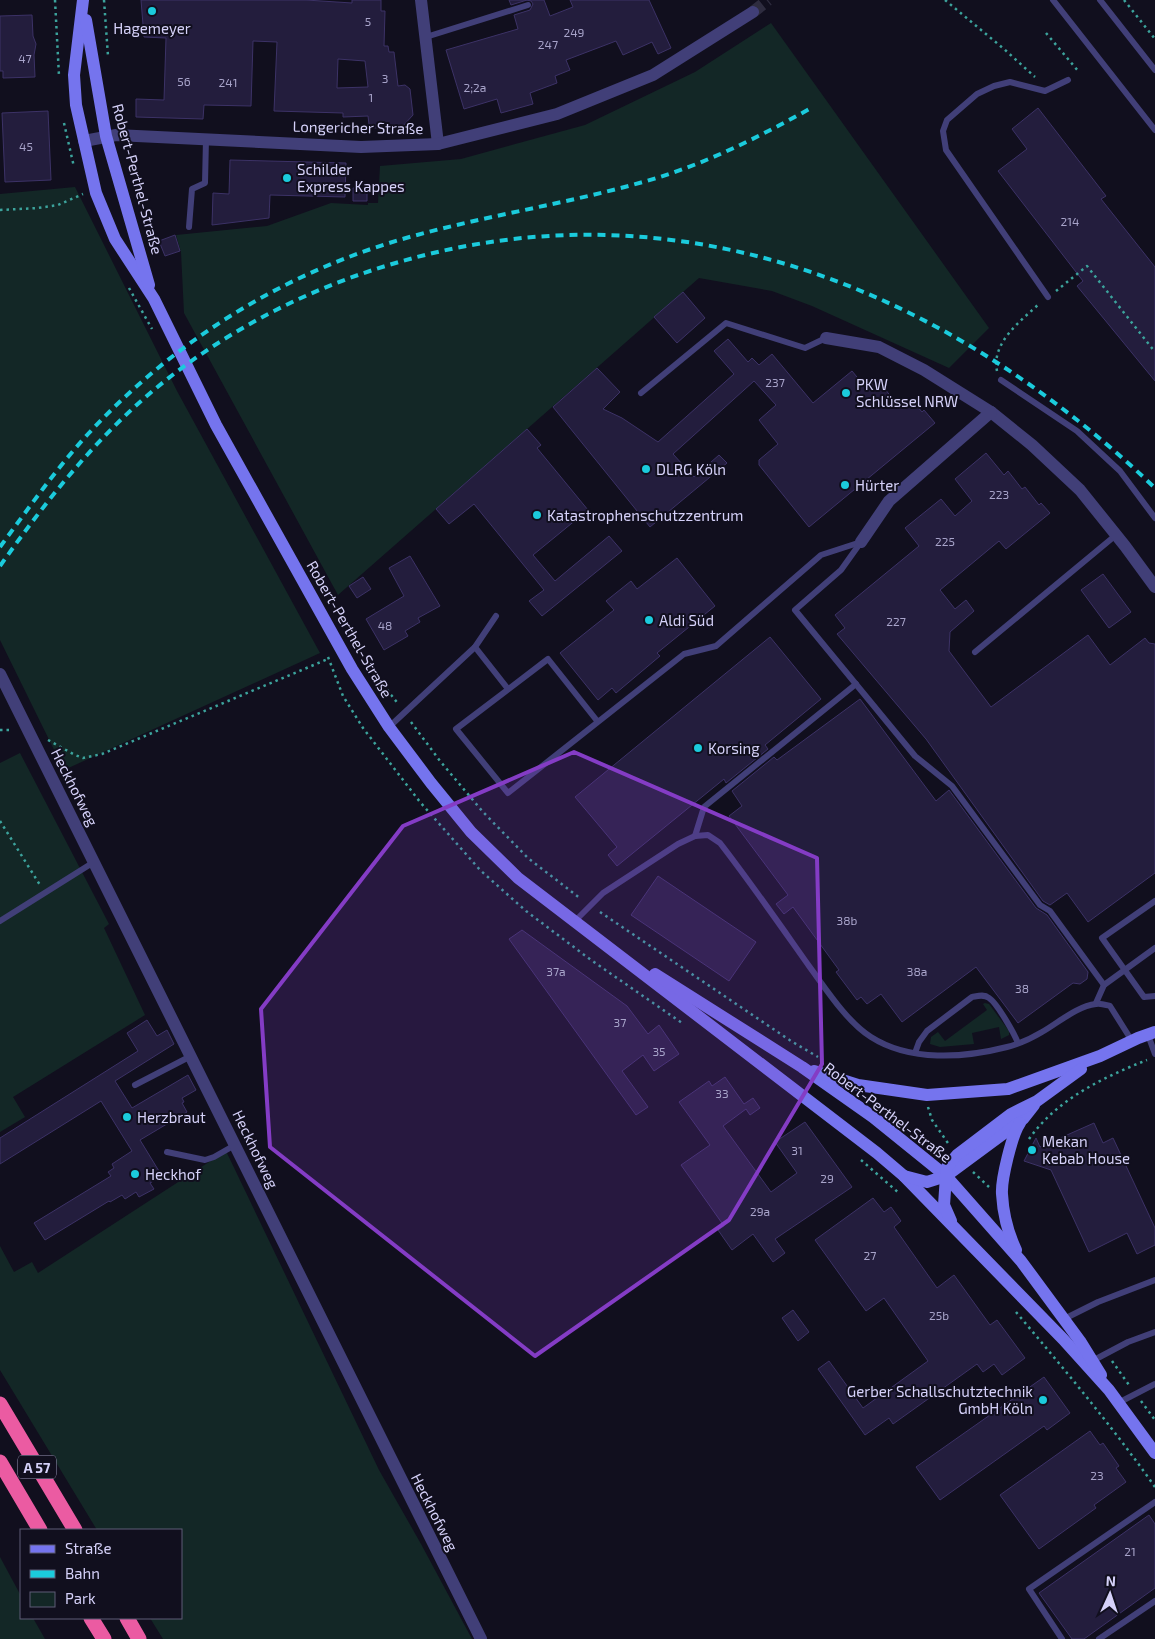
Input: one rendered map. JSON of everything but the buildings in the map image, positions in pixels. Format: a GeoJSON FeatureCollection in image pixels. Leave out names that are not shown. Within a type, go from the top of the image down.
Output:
{"type":"FeatureCollection","features":[{"type":"Feature","properties":{"kind":"highway","name":"A 57"},"geometry":{"type":"LineString","coordinates":[[0,1404],[74,1529]]}},
{"type":"Feature","properties":{"kind":"highway","name":"A 57"},"geometry":{"type":"LineString","coordinates":[[0,1462],[39,1529]]}},
{"type":"Feature","properties":{"kind":"highway"},"geometry":{"type":"LineString","coordinates":[[92,1619],[104,1639]]}},
{"type":"Feature","properties":{"kind":"highway"},"geometry":{"type":"LineString","coordinates":[[128,1619],[139,1639]]}},
{"type":"Feature","properties":{"kind":"street"},"geometry":{"type":"LineString","coordinates":[[421,0],[438,144]]}},
{"type":"Feature","properties":{"kind":"street","name":"Robert-Perthel-Straße"},"geometry":{"type":"LineString","coordinates":[[83,4],[106,136],[154,299]]}},
{"type":"Feature","properties":{"kind":"street","name":"Robert-Perthel-Straße"},"geometry":{"type":"LineString","coordinates":[[83,4],[74,75],[76,105],[96,193],[115,238],[154,299],[216,425],[340,648],[389,726],[431,783],[472,832],[518,878],[877,1153],[904,1176],[1063,1339],[1109,1390],[1155,1454]]}},
{"type":"Feature","properties":{"kind":"street","name":"Longericher Straße"},"geometry":{"type":"LineString","coordinates":[[84,142],[116,135],[361,146],[438,144],[557,114],[653,75],[753,12]]}},
{"type":"Feature","properties":{"kind":"street"},"geometry":{"type":"LineString","coordinates":[[826,338],[879,347],[924,370],[991,412],[1032,445],[1080,490],[1155,587]]}},
{"type":"Feature","properties":{"kind":"street"},"geometry":{"type":"LineString","coordinates":[[861,542],[889,501],[991,412]]}},
{"type":"Feature","properties":{"kind":"street","name":"Heckhofweg"},"geometry":{"type":"LineString","coordinates":[[0,674],[481,1639]]}},
{"type":"Feature","properties":{"kind":"street","name":"Robert-Perthel-Straße"},"geometry":{"type":"LineString","coordinates":[[578,925],[802,1067],[873,1117],[946,1176],[1020,1260],[1094,1360],[1109,1390]]}},
{"type":"Feature","properties":{"kind":"street"},"geometry":{"type":"LineString","coordinates":[[802,1067],[858,1085],[927,1095],[1008,1089],[1100,1056],[1152,1033]]}},
{"type":"Feature","properties":{"kind":"street"},"geometry":{"type":"LineString","coordinates":[[953,1226],[944,1205],[947,1167],[957,1154],[1011,1114],[1037,1101],[1100,1056]]}},
{"type":"Feature","properties":{"kind":"street"},"geometry":{"type":"LineString","coordinates":[[1020,1260],[1010,1238],[1002,1192],[1009,1152],[1016,1128],[1037,1101]]}},
{"type":"Feature","properties":{"kind":"street"},"geometry":{"type":"LineString","coordinates":[[904,1176],[927,1182],[946,1176],[1023,1118]]}},
{"type":"Feature","properties":{"kind":"lane"},"geometry":{"type":"LineString","coordinates":[[1053,0],[1155,130]]}},
{"type":"Feature","properties":{"kind":"lane"},"geometry":{"type":"LineString","coordinates":[[1100,0],[1155,70]]}},
{"type":"Feature","properties":{"kind":"lane"},"geometry":{"type":"LineString","coordinates":[[426,37],[528,5]]}},
{"type":"Feature","properties":{"kind":"lane"},"geometry":{"type":"LineString","coordinates":[[1048,297],[946,150],[943,131],[947,120],[977,94],[994,86],[1010,82],[1047,90],[1068,80]]}},
{"type":"Feature","properties":{"kind":"lane"},"geometry":{"type":"LineString","coordinates":[[189,227],[192,189],[205,183],[206,139]]}},
{"type":"Feature","properties":{"kind":"lane"},"geometry":{"type":"LineString","coordinates":[[641,392],[726,323],[805,348],[826,338]]}},
{"type":"Feature","properties":{"kind":"lane"},"geometry":{"type":"LineString","coordinates":[[1001,380],[1077,431],[1120,472],[1155,518]]}},
{"type":"Feature","properties":{"kind":"lane"},"geometry":{"type":"LineString","coordinates":[[975,652],[1116,535]]}},
{"type":"Feature","properties":{"kind":"lane"},"geometry":{"type":"LineString","coordinates":[[861,542],[841,570],[795,610],[915,756],[952,786],[1040,904],[1050,911],[1104,984]]}},
{"type":"Feature","properties":{"kind":"lane"},"geometry":{"type":"LineString","coordinates":[[598,722],[548,659],[456,729],[508,793],[598,722],[684,654],[716,646],[821,554],[861,542]]}},
{"type":"Feature","properties":{"kind":"lane"},"geometry":{"type":"LineString","coordinates":[[389,726],[475,648],[496,616]]}},
{"type":"Feature","properties":{"kind":"lane"},"geometry":{"type":"LineString","coordinates":[[475,648],[508,689]]}},
{"type":"Feature","properties":{"kind":"lane"},"geometry":{"type":"LineString","coordinates":[[695,836],[704,807],[856,684]]}},
{"type":"Feature","properties":{"kind":"lane"},"geometry":{"type":"LineString","coordinates":[[578,925],[590,906],[603,893],[620,881],[678,844],[695,836],[708,835],[720,843],[852,1021],[876,1040],[897,1049],[915,1053],[939,1055],[973,1054],[1008,1046],[1040,1034],[1082,1008],[1096,1003],[1110,1006],[1132,1041]]}},
{"type":"Feature","properties":{"kind":"lane"},"geometry":{"type":"LineString","coordinates":[[0,921],[94,862]]}},
{"type":"Feature","properties":{"kind":"lane"},"geometry":{"type":"LineString","coordinates":[[1155,901],[1102,938],[1144,997],[1155,996]]}},
{"type":"Feature","properties":{"kind":"lane"},"geometry":{"type":"LineString","coordinates":[[1096,1003],[1104,984],[1155,948]]}},
{"type":"Feature","properties":{"kind":"lane"},"geometry":{"type":"LineString","coordinates":[[915,1053],[926,1031],[972,997],[980,995],[988,998],[994,1005],[1014,1033],[1018,1043]]}},
{"type":"Feature","properties":{"kind":"lane"},"geometry":{"type":"LineString","coordinates":[[1152,1033],[1153,1056]]}},
{"type":"Feature","properties":{"kind":"lane"},"geometry":{"type":"LineString","coordinates":[[135,1085],[191,1056]]}},
{"type":"Feature","properties":{"kind":"lane"},"geometry":{"type":"LineString","coordinates":[[167,1152],[205,1160],[235,1145]]}},
{"type":"Feature","properties":{"kind":"lane"},"geometry":{"type":"LineString","coordinates":[[1064,1319],[1098,1302],[1155,1280]]}},
{"type":"Feature","properties":{"kind":"lane"},"geometry":{"type":"LineString","coordinates":[[1094,1360],[1128,1342],[1155,1332]]}},
{"type":"Feature","properties":{"kind":"lane"},"geometry":{"type":"LineString","coordinates":[[1118,1403],[1155,1384]]}},
{"type":"Feature","properties":{"kind":"lane"},"geometry":{"type":"LineString","coordinates":[[1062,1639],[1029,1589],[1155,1502]]}},
{"type":"Feature","properties":{"kind":"lane"},"geometry":{"type":"LineString","coordinates":[[1099,1639],[1155,1601]]}},
{"type":"Feature","properties":{"kind":"path"},"geometry":{"type":"LineString","coordinates":[[945,0],[1004,49],[1047,90]]}},
{"type":"Feature","properties":{"kind":"path"},"geometry":{"type":"LineString","coordinates":[[1124,0],[1155,39]]}},
{"type":"Feature","properties":{"kind":"path"},"geometry":{"type":"LineString","coordinates":[[1046,33],[1078,72]]}},
{"type":"Feature","properties":{"kind":"path"},"geometry":{"type":"LineString","coordinates":[[0,210],[58,205],[83,194],[86,201]]}},
{"type":"Feature","properties":{"kind":"path"},"geometry":{"type":"LineString","coordinates":[[1001,380],[996,364],[997,353],[1006,338],[1016,326],[1048,297],[1087,266],[1155,352]]}},
{"type":"Feature","properties":{"kind":"path"},"geometry":{"type":"LineString","coordinates":[[127,285],[154,334]]}},
{"type":"Feature","properties":{"kind":"path"},"geometry":{"type":"LineString","coordinates":[[32,739],[43,737],[83,758],[102,754],[329,659],[340,648]]}},
{"type":"Feature","properties":{"kind":"path"},"geometry":{"type":"LineString","coordinates":[[324,650],[343,696],[363,728],[420,802],[480,870],[533,917],[590,960],[683,1024]]}},
{"type":"Feature","properties":{"kind":"path"},"geometry":{"type":"LineString","coordinates":[[366,663],[440,761],[483,812],[528,858],[590,906],[790,1041],[824,1061]]}},
{"type":"Feature","properties":{"kind":"path"},"geometry":{"type":"LineString","coordinates":[[0,821],[45,893]]}},
{"type":"Feature","properties":{"kind":"path"},"geometry":{"type":"LineString","coordinates":[[1027,1142],[1036,1128],[1056,1109],[1072,1098],[1121,1070],[1153,1056]]}},
{"type":"Feature","properties":{"kind":"path"},"geometry":{"type":"LineString","coordinates":[[855,1155],[902,1195]]}},
{"type":"Feature","properties":{"kind":"path"},"geometry":{"type":"LineString","coordinates":[[1015,1312],[1069,1374],[1155,1487]]}},
{"type":"Feature","properties":{"kind":"highlighted area"},"geometry":{"type":"Polygon","coordinates":[[[574,752],[817,858],[822,1064],[729,1220],[535,1356],[270,1147],[261,1009],[403,826],[574,752]]]}},
{"type":"Feature","properties":{"kind":"green space"},"geometry":{"type":"Polygon","coordinates":[[[771,23],[989,328],[949,368],[812,306],[772,291],[699,278],[338,595],[184,313],[181,252],[176,235],[267,226],[331,203],[368,205],[368,203],[378,203],[380,166],[461,159],[585,125],[695,72],[771,23]]]}},
{"type":"Feature","properties":{"kind":"green space"},"geometry":{"type":"Polygon","coordinates":[[[75,187],[177,391],[320,653],[64,770],[0,640],[0,194],[75,187]]]}},
{"type":"Feature","properties":{"kind":"green space"},"geometry":{"type":"Polygon","coordinates":[[[20,753],[109,924],[104,928],[145,1015],[13,1097],[25,1117],[0,1132],[0,763],[20,753]]]}},
{"type":"Feature","properties":{"kind":"green space"},"geometry":{"type":"Polygon","coordinates":[[[983,1004],[989,1004],[1009,1031],[1009,1035],[1001,1039],[999,1027],[972,1033],[974,1044],[940,1047],[930,1044],[931,1037],[938,1032],[945,1041],[987,1010],[983,1004]]]}},
{"type":"Feature","properties":{"kind":"green space"},"geometry":{"type":"Polygon","coordinates":[[[226,1151],[379,1470],[472,1639],[163,1639],[151,1619],[182,1619],[182,1529],[96,1529],[0,1370],[0,1246],[14,1272],[32,1262],[38,1273],[226,1151]]]}},
{"type":"Feature","properties":{"kind":"green space"},"geometry":{"type":"Polygon","coordinates":[[[0,1557],[20,1594],[20,1619],[34,1619],[45,1639],[0,1639],[0,1557]]]}},
{"type":"Feature","properties":{"kind":"tunnel"},"geometry":{"type":"LineString","coordinates":[[753,12],[768,0]]}},
{"type":"Feature","properties":{"kind":"railway"},"geometry":{"type":"LineString","coordinates":[[0,547],[65,461],[121,400],[194,340],[233,314],[274,291],[317,270],[406,238],[614,190],[666,175],[731,149],[813,107]]}},
{"type":"Feature","properties":{"kind":"railway"},"geometry":{"type":"LineString","coordinates":[[0,566],[53,495],[91,450],[112,429],[155,389],[182,368],[240,329],[302,298],[366,272],[399,262],[504,240],[608,235],[708,246],[806,270],[900,308],[990,358],[1075,418],[1155,488]]}},
{"type":"Feature","properties":{"kind":"place","name":"Hagemeyer"},"geometry":{"type":"Point","coordinates":[152,11]}},
{"type":"Feature","properties":{"kind":"place","name":"Schilder Express Kappes"},"geometry":{"type":"Point","coordinates":[287,178]}},
{"type":"Feature","properties":{"kind":"place","name":"PKW Schlüssel NRW"},"geometry":{"type":"Point","coordinates":[846,393]}},
{"type":"Feature","properties":{"kind":"place","name":"DLRG Köln"},"geometry":{"type":"Point","coordinates":[646,469]}},
{"type":"Feature","properties":{"kind":"place","name":"Hürter"},"geometry":{"type":"Point","coordinates":[845,485]}},
{"type":"Feature","properties":{"kind":"place","name":"Katastrophenschutzzentrum"},"geometry":{"type":"Point","coordinates":[537,515]}},
{"type":"Feature","properties":{"kind":"place","name":"Aldi Süd"},"geometry":{"type":"Point","coordinates":[649,620]}},
{"type":"Feature","properties":{"kind":"place","name":"Korsing"},"geometry":{"type":"Point","coordinates":[698,748]}},
{"type":"Feature","properties":{"kind":"place","name":"Herzbraut"},"geometry":{"type":"Point","coordinates":[127,1117]}},
{"type":"Feature","properties":{"kind":"place","name":"Mekan Kebab House"},"geometry":{"type":"Point","coordinates":[1032,1150]}},
{"type":"Feature","properties":{"kind":"place","name":"Heckhof"},"geometry":{"type":"Point","coordinates":[135,1174]}},
{"type":"Feature","properties":{"kind":"place","name":"Gerber Schallschutztechnik GmbH Köln"},"geometry":{"type":"Point","coordinates":[1043,1400]}}]}
